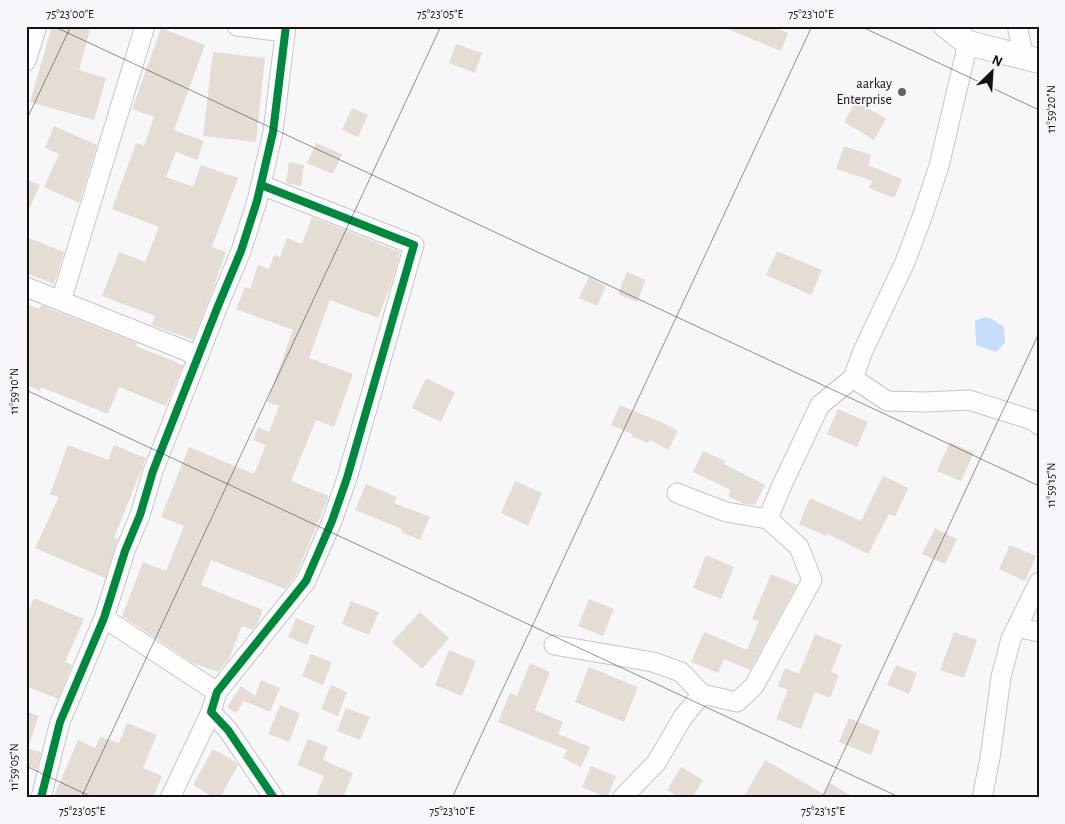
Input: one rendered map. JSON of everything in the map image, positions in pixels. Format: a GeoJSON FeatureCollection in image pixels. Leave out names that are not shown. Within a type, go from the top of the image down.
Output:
{"type":"FeatureCollection","features":[{"type":"Feature","properties":{"kind":"main road"},"geometry":{"type":"LineString","coordinates":[[946,26],[968,43],[1031,59]]}},
{"type":"Feature","properties":{"kind":"street"},"geometry":{"type":"LineString","coordinates":[[26,62],[37,26]]}},
{"type":"Feature","properties":{"kind":"street"},"geometry":{"type":"LineString","coordinates":[[61,301],[145,26]]}},
{"type":"Feature","properties":{"kind":"street"},"geometry":{"type":"LineString","coordinates":[[41,798],[60,722],[104,618],[125,551],[140,515],[153,471],[241,251],[261,185],[273,132],[285,29],[237,26]]}},
{"type":"Feature","properties":{"kind":"street"},"geometry":{"type":"LineString","coordinates":[[1019,26],[1018,30],[1031,59]]}},
{"type":"Feature","properties":{"kind":"street"},"geometry":{"type":"LineString","coordinates":[[768,519],[820,405],[853,378],[863,351],[905,262],[938,166],[968,43]]}},
{"type":"Feature","properties":{"kind":"street"},"geometry":{"type":"LineString","coordinates":[[170,798],[211,712],[217,692],[306,581],[348,478],[414,245],[261,185]]}},
{"type":"Feature","properties":{"kind":"street"},"geometry":{"type":"LineString","coordinates":[[26,287],[199,356]]}},
{"type":"Feature","properties":{"kind":"street"},"geometry":{"type":"LineString","coordinates":[[853,378],[887,402],[969,400],[1032,420],[1039,425]]}},
{"type":"Feature","properties":{"kind":"street"},"geometry":{"type":"LineString","coordinates":[[554,645],[653,662],[681,672],[702,694],[737,702],[754,686],[812,580],[799,547],[768,519],[726,512],[678,493]]}},
{"type":"Feature","properties":{"kind":"street"},"geometry":{"type":"LineString","coordinates":[[982,798],[990,758],[1001,678],[1011,639],[1039,582]]}},
{"type":"Feature","properties":{"kind":"street"},"geometry":{"type":"LineString","coordinates":[[104,618],[217,692]]}},
{"type":"Feature","properties":{"kind":"street"},"geometry":{"type":"LineString","coordinates":[[1017,627],[1039,632]]}},
{"type":"Feature","properties":{"kind":"street"},"geometry":{"type":"LineString","coordinates":[[622,798],[656,763],[683,717],[702,694]]}},
{"type":"Feature","properties":{"kind":"street"},"geometry":{"type":"LineString","coordinates":[[211,712],[228,730],[274,798]]}},
{"type":"Feature","properties":{"kind":"water"},"geometry":{"type":"Polygon","coordinates":[[[985,317],[1004,327],[1005,343],[996,352],[976,345],[975,321],[985,317]]]}},
{"type":"Feature","properties":{"kind":"building"},"geometry":{"type":"Polygon","coordinates":[[[52,26],[79,26],[90,30],[79,70],[106,78],[94,120],[30,102],[52,26]]]}},
{"type":"Feature","properties":{"kind":"building"},"geometry":{"type":"Polygon","coordinates":[[[720,26],[771,26],[788,33],[781,51],[720,26]]]}},
{"type":"Feature","properties":{"kind":"building"},"geometry":{"type":"Polygon","coordinates":[[[161,28],[205,45],[174,130],[204,141],[197,160],[176,152],[166,177],[193,187],[201,165],[238,178],[212,247],[226,252],[193,340],[152,325],[155,316],[102,296],[119,252],[145,262],[159,227],[112,209],[136,143],[144,146],[154,117],[132,109],[161,28]]]}},
{"type":"Feature","properties":{"kind":"building"},"geometry":{"type":"Polygon","coordinates":[[[456,44],[482,53],[475,73],[449,63],[456,44]]]}},
{"type":"Feature","properties":{"kind":"building"},"geometry":{"type":"Polygon","coordinates":[[[213,52],[265,58],[256,142],[203,136],[213,52]]]}},
{"type":"Feature","properties":{"kind":"building"},"geometry":{"type":"Polygon","coordinates":[[[856,101],[886,119],[874,140],[844,122],[856,101]]]}},
{"type":"Feature","properties":{"kind":"building"},"geometry":{"type":"Polygon","coordinates":[[[352,108],[368,115],[358,137],[342,130],[352,108]]]}},
{"type":"Feature","properties":{"kind":"building"},"geometry":{"type":"Polygon","coordinates":[[[54,126],[97,145],[79,203],[44,187],[59,154],[45,148],[54,126]]]}},
{"type":"Feature","properties":{"kind":"building"},"geometry":{"type":"Polygon","coordinates":[[[316,143],[342,154],[333,174],[307,163],[316,143]]]}},
{"type":"Feature","properties":{"kind":"building"},"geometry":{"type":"Polygon","coordinates":[[[844,146],[871,155],[868,165],[902,179],[894,198],[869,188],[872,181],[836,169],[844,146]]]}},
{"type":"Feature","properties":{"kind":"building"},"geometry":{"type":"Polygon","coordinates":[[[289,162],[304,165],[301,186],[286,183],[289,162]]]}},
{"type":"Feature","properties":{"kind":"building"},"geometry":{"type":"Polygon","coordinates":[[[26,179],[40,185],[26,216],[26,179]]]}},
{"type":"Feature","properties":{"kind":"building"},"geometry":{"type":"Polygon","coordinates":[[[312,217],[400,252],[392,282],[378,318],[330,300],[309,358],[353,374],[334,427],[316,420],[291,481],[329,496],[296,575],[285,589],[211,560],[201,585],[263,610],[252,630],[242,626],[229,659],[218,672],[193,663],[122,616],[143,562],[166,571],[184,526],[161,517],[189,447],[254,474],[266,445],[253,440],[258,427],[269,432],[279,406],[267,402],[293,330],[236,309],[245,287],[250,289],[258,265],[269,269],[274,255],[280,257],[287,238],[302,244],[312,217]]]}},
{"type":"Feature","properties":{"kind":"building"},"geometry":{"type":"Polygon","coordinates":[[[26,237],[64,252],[54,284],[26,273],[26,237]]]}},
{"type":"Feature","properties":{"kind":"building"},"geometry":{"type":"Polygon","coordinates":[[[777,251],[822,270],[811,295],[766,275],[777,251]]]}},
{"type":"Feature","properties":{"kind":"building"},"geometry":{"type":"Polygon","coordinates":[[[627,272],[646,280],[637,302],[618,294],[627,272]]]}},
{"type":"Feature","properties":{"kind":"building"},"geometry":{"type":"Polygon","coordinates":[[[589,277],[606,286],[597,306],[579,298],[589,277]]]}},
{"type":"Feature","properties":{"kind":"building"},"geometry":{"type":"Polygon","coordinates":[[[26,304],[39,309],[41,305],[137,343],[136,346],[183,365],[166,406],[119,387],[108,414],[41,387],[40,391],[26,385],[26,304]]]}},
{"type":"Feature","properties":{"kind":"building"},"geometry":{"type":"Polygon","coordinates":[[[426,378],[455,392],[441,422],[412,408],[426,378]]]}},
{"type":"Feature","properties":{"kind":"building"},"geometry":{"type":"Polygon","coordinates":[[[620,405],[678,431],[668,450],[650,440],[648,443],[631,436],[632,434],[611,425],[620,405]]]}},
{"type":"Feature","properties":{"kind":"building"},"geometry":{"type":"Polygon","coordinates":[[[838,409],[868,422],[857,447],[827,434],[838,409]]]}},
{"type":"Feature","properties":{"kind":"building"},"geometry":{"type":"Polygon","coordinates":[[[950,442],[974,453],[961,481],[937,471],[950,442]]]}},
{"type":"Feature","properties":{"kind":"building"},"geometry":{"type":"Polygon","coordinates":[[[68,445],[108,460],[114,445],[146,458],[114,538],[118,539],[105,578],[35,548],[59,497],[50,494],[68,445]]]}},
{"type":"Feature","properties":{"kind":"building"},"geometry":{"type":"Polygon","coordinates":[[[703,451],[725,461],[724,464],[765,485],[755,505],[744,504],[728,496],[731,490],[693,472],[703,451]]]}},
{"type":"Feature","properties":{"kind":"building"},"geometry":{"type":"Polygon","coordinates":[[[883,476],[908,488],[895,517],[889,514],[868,554],[828,534],[826,536],[799,524],[810,498],[861,521],[883,476]]]}},
{"type":"Feature","properties":{"kind":"building"},"geometry":{"type":"Polygon","coordinates":[[[515,481],[542,493],[528,526],[501,513],[515,481]]]}},
{"type":"Feature","properties":{"kind":"building"},"geometry":{"type":"Polygon","coordinates":[[[366,484],[397,497],[394,503],[430,517],[420,540],[401,532],[402,529],[355,510],[366,484]]]}},
{"type":"Feature","properties":{"kind":"building"},"geometry":{"type":"Polygon","coordinates":[[[935,528],[957,539],[945,564],[922,554],[935,528]]]}},
{"type":"Feature","properties":{"kind":"building"},"geometry":{"type":"Polygon","coordinates":[[[1010,545],[1036,556],[1025,581],[999,569],[1010,545]]]}},
{"type":"Feature","properties":{"kind":"building"},"geometry":{"type":"Polygon","coordinates":[[[706,555],[734,567],[721,599],[693,588],[706,555]]]}},
{"type":"Feature","properties":{"kind":"building"},"geometry":{"type":"Polygon","coordinates":[[[771,574],[797,585],[750,670],[724,659],[718,673],[691,662],[704,632],[747,650],[759,621],[752,619],[771,574]]]}},
{"type":"Feature","properties":{"kind":"building"},"geometry":{"type":"Polygon","coordinates":[[[34,598],[84,619],[65,662],[72,665],[58,699],[26,686],[26,617],[34,598]]]}},
{"type":"Feature","properties":{"kind":"building"},"geometry":{"type":"Polygon","coordinates":[[[589,599],[614,609],[603,636],[578,626],[589,599]]]}},
{"type":"Feature","properties":{"kind":"building"},"geometry":{"type":"Polygon","coordinates":[[[351,601],[379,612],[369,635],[342,624],[351,601]]]}},
{"type":"Feature","properties":{"kind":"building"},"geometry":{"type":"Polygon","coordinates":[[[420,612],[449,638],[422,669],[392,642],[420,612]]]}},
{"type":"Feature","properties":{"kind":"building"},"geometry":{"type":"Polygon","coordinates":[[[296,618],[315,626],[307,645],[288,637],[296,618]]]}},
{"type":"Feature","properties":{"kind":"building"},"geometry":{"type":"Polygon","coordinates":[[[954,632],[977,640],[964,678],[940,670],[954,632]]]}},
{"type":"Feature","properties":{"kind":"building"},"geometry":{"type":"Polygon","coordinates":[[[815,634],[842,645],[831,672],[839,675],[830,698],[815,692],[801,729],[776,719],[788,690],[778,686],[785,668],[799,674],[815,634]]]}},
{"type":"Feature","properties":{"kind":"building"},"geometry":{"type":"Polygon","coordinates":[[[449,650],[476,661],[462,696],[435,685],[449,650]]]}},
{"type":"Feature","properties":{"kind":"building"},"geometry":{"type":"Polygon","coordinates":[[[311,654],[332,662],[323,685],[302,676],[311,654]]]}},
{"type":"Feature","properties":{"kind":"building"},"geometry":{"type":"Polygon","coordinates":[[[530,663],[550,672],[535,710],[563,722],[558,734],[590,747],[581,767],[563,758],[567,750],[498,722],[510,693],[517,696],[530,663]]]}},
{"type":"Feature","properties":{"kind":"building"},"geometry":{"type":"Polygon","coordinates":[[[896,665],[917,673],[909,694],[887,685],[896,665]]]}},
{"type":"Feature","properties":{"kind":"building"},"geometry":{"type":"Polygon","coordinates":[[[589,667],[638,687],[624,722],[575,702],[589,667]]]}},
{"type":"Feature","properties":{"kind":"building"},"geometry":{"type":"Polygon","coordinates":[[[261,680],[280,688],[270,712],[244,701],[236,713],[227,707],[241,686],[255,696],[261,680]]]}},
{"type":"Feature","properties":{"kind":"building"},"geometry":{"type":"Polygon","coordinates":[[[331,685],[347,692],[338,716],[321,709],[331,685]]]}},
{"type":"Feature","properties":{"kind":"building"},"geometry":{"type":"Polygon","coordinates":[[[280,705],[300,713],[289,742],[268,734],[280,705]]]}},
{"type":"Feature","properties":{"kind":"building"},"geometry":{"type":"Polygon","coordinates":[[[346,708],[370,717],[360,740],[337,731],[346,708]]]}},
{"type":"Feature","properties":{"kind":"building"},"geometry":{"type":"Polygon","coordinates":[[[26,711],[39,716],[28,747],[26,747],[26,711]]]}},
{"type":"Feature","properties":{"kind":"building"},"geometry":{"type":"Polygon","coordinates":[[[849,718],[880,731],[871,755],[839,742],[849,718]]]}},
{"type":"Feature","properties":{"kind":"building"},"geometry":{"type":"Polygon","coordinates":[[[127,723],[157,735],[143,768],[162,776],[153,798],[53,798],[78,740],[95,748],[100,737],[119,743],[127,723]]]}},
{"type":"Feature","properties":{"kind":"building"},"geometry":{"type":"Polygon","coordinates":[[[308,739],[328,747],[323,760],[353,773],[343,798],[315,798],[324,776],[297,765],[308,739]]]}},
{"type":"Feature","properties":{"kind":"building"},"geometry":{"type":"Polygon","coordinates":[[[26,748],[41,752],[37,769],[26,766],[26,748]]]}},
{"type":"Feature","properties":{"kind":"building"},"geometry":{"type":"Polygon","coordinates":[[[213,749],[238,765],[220,798],[215,798],[193,785],[213,749]]]}},
{"type":"Feature","properties":{"kind":"building"},"geometry":{"type":"Polygon","coordinates":[[[765,760],[824,794],[830,783],[855,798],[743,798],[765,760]]]}},
{"type":"Feature","properties":{"kind":"building"},"geometry":{"type":"Polygon","coordinates":[[[591,766],[616,776],[607,798],[582,787],[591,766]]]}},
{"type":"Feature","properties":{"kind":"building"},"geometry":{"type":"Polygon","coordinates":[[[681,767],[703,780],[692,798],[680,798],[667,790],[681,767]]]}},
{"type":"Feature","properties":{"kind":"cycle path"},"geometry":{"type":"LineString","coordinates":[[41,798],[60,722],[104,618],[125,551],[140,515],[153,471],[241,251],[257,201],[273,132],[286,26]]}},
{"type":"Feature","properties":{"kind":"cycle path"},"geometry":{"type":"LineString","coordinates":[[261,185],[414,245],[347,478],[332,521],[306,581],[217,692],[211,712],[228,730],[274,798]]}},
{"type":"Feature","properties":{"kind":"place","name":"aarkay Enterprise"},"geometry":{"type":"Point","coordinates":[902,92]}}]}
